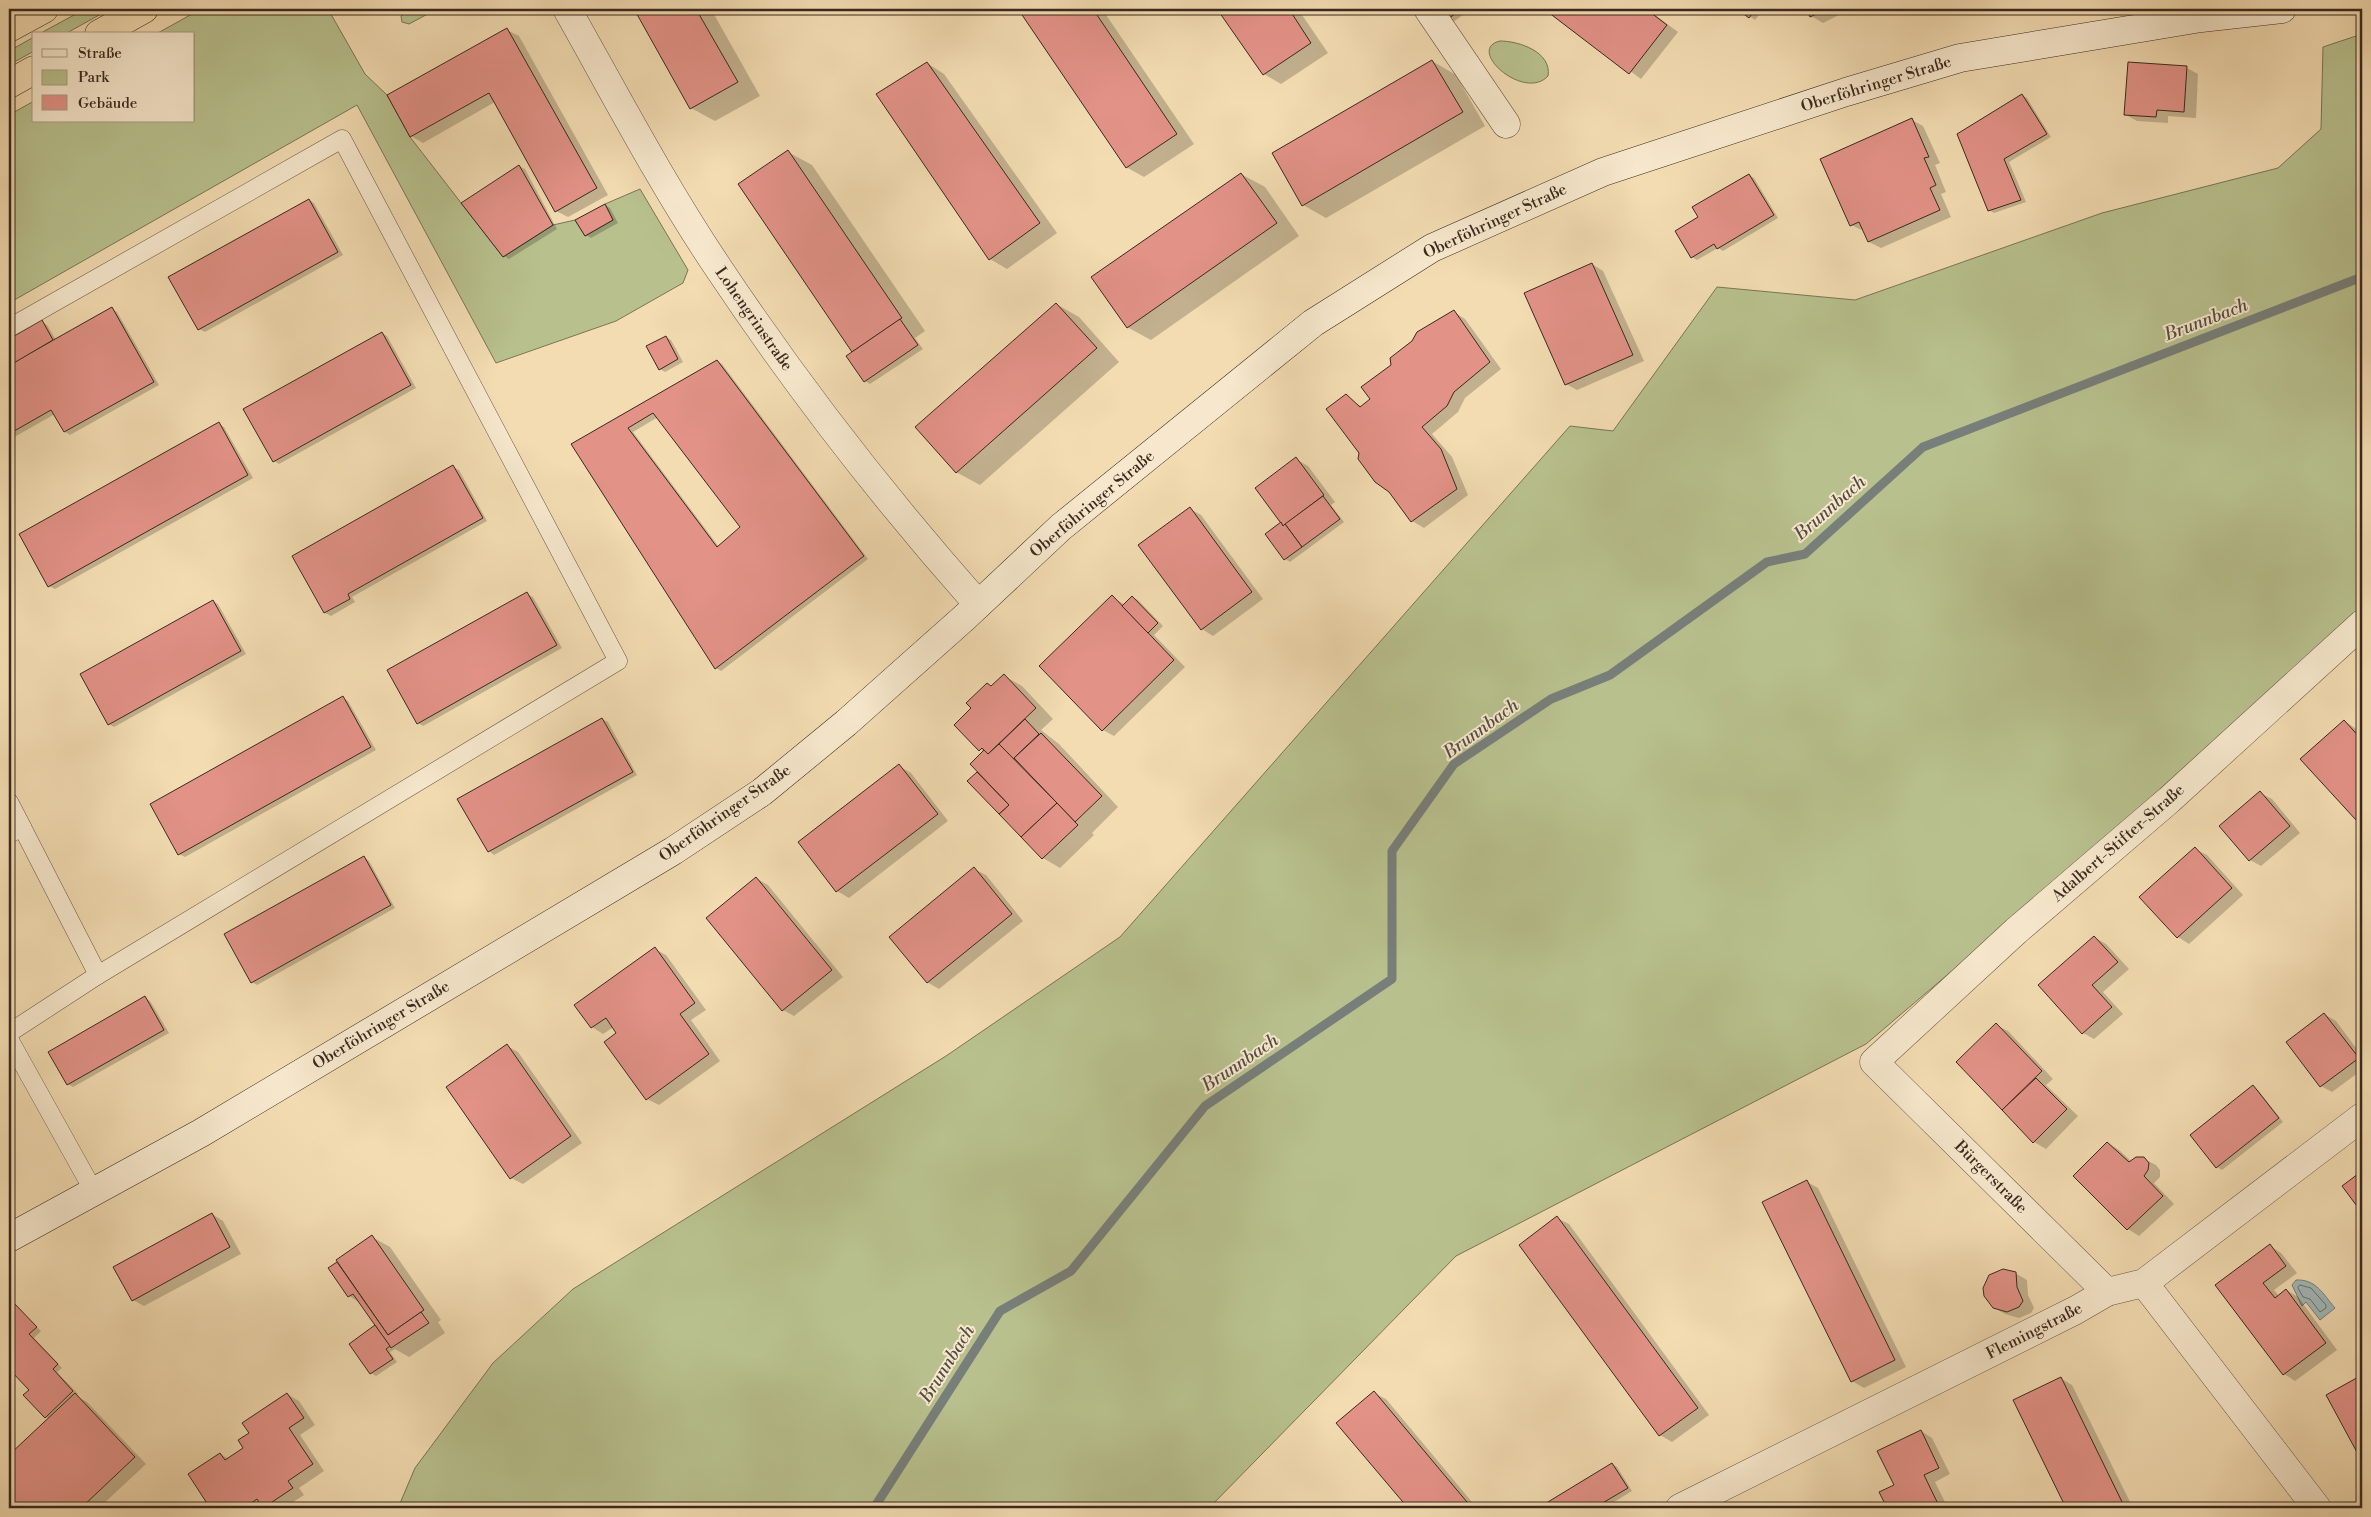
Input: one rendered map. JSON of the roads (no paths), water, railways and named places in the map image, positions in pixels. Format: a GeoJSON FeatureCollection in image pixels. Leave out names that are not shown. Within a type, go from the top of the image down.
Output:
{"type":"FeatureCollection","features":[{"type":"Feature","properties":{"kind":"highway"},"geometry":{"type":"LineString","coordinates":[[9,28],[44,9]]}},
{"type":"Feature","properties":{"kind":"highway"},"geometry":{"type":"LineString","coordinates":[[103,32],[144,9]]}},
{"type":"Feature","properties":{"kind":"highway"},"geometry":{"type":"LineString","coordinates":[[9,84],[32,71]]}},
{"type":"Feature","properties":{"kind":"street","name":"Lohengrinstraße"},"geometry":{"type":"LineString","coordinates":[[567,9],[668,189],[719,270],[831,428],[977,603]]}},
{"type":"Feature","properties":{"kind":"street"},"geometry":{"type":"LineString","coordinates":[[1428,9],[1506,124]]}},
{"type":"Feature","properties":{"kind":"street","name":"Oberföhringer Straße"},"geometry":{"type":"LineString","coordinates":[[9,1238],[93,1190],[202,1133],[672,851],[762,792],[846,723],[1061,526],[1313,323],[1432,248],[1603,172],[1846,92],[1960,58],[2199,13],[2282,9]]}},
{"type":"Feature","properties":{"kind":"street","name":"Adalbert-Stifter-Straße"},"geometry":{"type":"LineString","coordinates":[[1874,1062],[2016,931],[2169,800],[2362,624]]}},
{"type":"Feature","properties":{"kind":"street","name":"Bürgerstraße"},"geometry":{"type":"LineString","coordinates":[[1874,1062],[2107,1292]]}},
{"type":"Feature","properties":{"kind":"street","name":"Flemingstraße"},"geometry":{"type":"LineString","coordinates":[[1680,1508],[2076,1310],[2107,1292],[2144,1283],[2362,1118]]}},
{"type":"Feature","properties":{"kind":"street"},"geometry":{"type":"LineString","coordinates":[[2144,1283],[2317,1508]]}},
{"type":"Feature","properties":{"kind":"lane"},"geometry":{"type":"LineString","coordinates":[[9,328],[342,139],[618,661],[98,975],[9,1033]]}},
{"type":"Feature","properties":{"kind":"lane"},"geometry":{"type":"LineString","coordinates":[[9,802],[16,831],[98,975]]}},
{"type":"Feature","properties":{"kind":"lane"},"geometry":{"type":"LineString","coordinates":[[9,1039],[93,1190]]}},
{"type":"Feature","properties":{"kind":"water"},"geometry":{"type":"Polygon","coordinates":[[[2296,1280],[2303,1280],[2314,1285],[2335,1308],[2320,1320],[2306,1302],[2302,1306],[2292,1285],[2296,1280]]]}},
{"type":"Feature","properties":{"kind":"waterway","name":"Brunnbach"},"geometry":{"type":"LineString","coordinates":[[874,1508],[1000,1311],[1071,1271],[1205,1106],[1392,979],[1392,851],[1454,764],[1551,699],[1610,675],[1767,562],[1805,554],[1923,447],[2362,277]]}}]}
